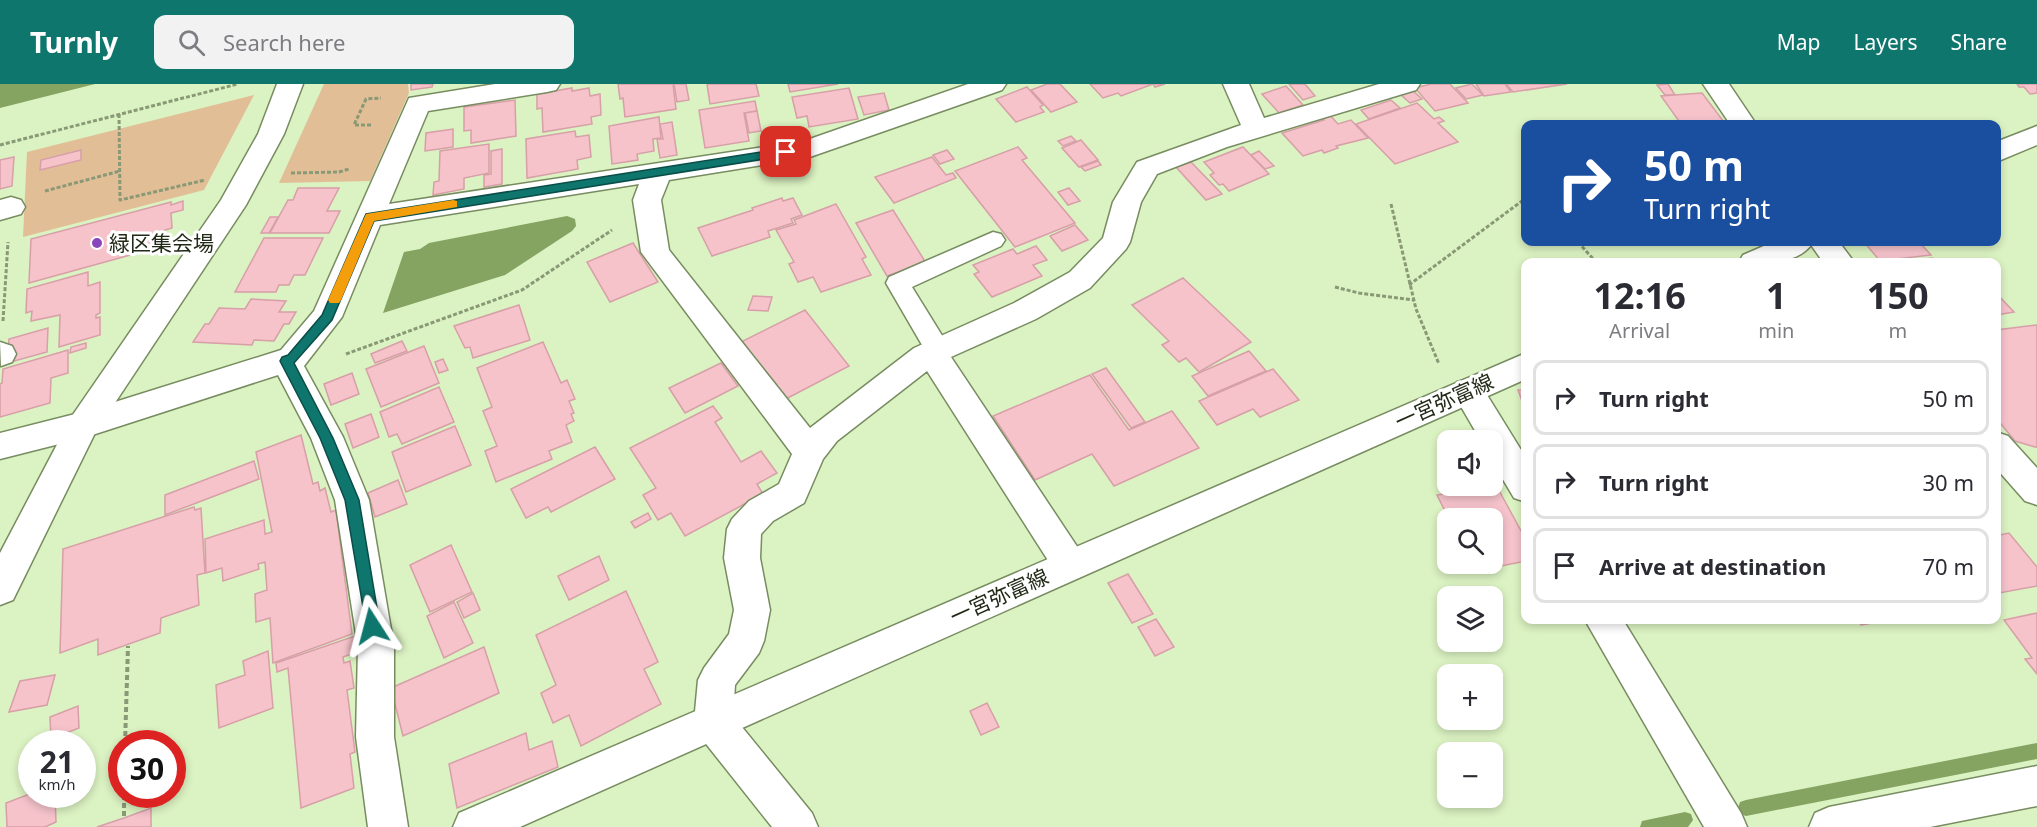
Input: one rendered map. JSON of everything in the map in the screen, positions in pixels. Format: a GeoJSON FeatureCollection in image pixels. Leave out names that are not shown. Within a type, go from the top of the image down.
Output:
{"type":"FeatureCollection","features":[{"type":"Feature","properties":{"kind":"street"},"geometry":{"type":"LineString","coordinates":[[0,589],[83,424],[232,205],[271,134],[290,84]]}},
{"type":"Feature","properties":{"kind":"street"},"geometry":{"type":"LineString","coordinates":[[0,446],[83,424],[289,360],[327,317],[418,104],[548,84]]}},
{"type":"Feature","properties":{"kind":"street"},"geometry":{"type":"LineString","coordinates":[[370,217],[807,149],[993,84]]}},
{"type":"Feature","properties":{"kind":"street"},"geometry":{"type":"LineString","coordinates":[[1236,84],[1256,129]]}},
{"type":"Feature","properties":{"kind":"street"},"geometry":{"type":"LineString","coordinates":[[798,827],[713,722],[717,680],[746,640],[753,610],[742,558],[744,529],[761,512],[792,493],[809,452],[826,432],[935,351],[1025,311],[1080,280],[1116,242],[1126,202],[1147,168],[1218,141],[1407,84]]}},
{"type":"Feature","properties":{"kind":"street"},"geometry":{"type":"LineString","coordinates":[[1716,84],[1740,120]]}},
{"type":"Feature","properties":{"kind":"street"},"geometry":{"type":"LineString","coordinates":[[2001,151],[2037,135]]}},
{"type":"Feature","properties":{"kind":"street"},"geometry":{"type":"LineString","coordinates":[[658,172],[647,200],[655,252],[809,452]]}},
{"type":"Feature","properties":{"kind":"street"},"geometry":{"type":"LineString","coordinates":[[1762,258],[1790,246]]}},
{"type":"Feature","properties":{"kind":"street"},"geometry":{"type":"LineString","coordinates":[[1826,246],[1836,258]]}},
{"type":"Feature","properties":{"kind":"street"},"geometry":{"type":"LineString","coordinates":[[935,351],[1070,565]]}},
{"type":"Feature","properties":{"kind":"street"},"geometry":{"type":"LineString","coordinates":[[289,360],[327,438],[352,500],[376,648],[375,737],[388,827]]}},
{"type":"Feature","properties":{"kind":"street","name":"一宮弥富線"},"geometry":{"type":"LineString","coordinates":[[473,827],[531,815],[713,722],[1521,367]]}},
{"type":"Feature","properties":{"kind":"street"},"geometry":{"type":"LineString","coordinates":[[1460,394],[1521,481]]}},
{"type":"Feature","properties":{"kind":"street"},"geometry":{"type":"LineString","coordinates":[[2001,450],[2032,478]]}},
{"type":"Feature","properties":{"kind":"street"},"geometry":{"type":"LineString","coordinates":[[1605,624],[1727,827]]}},
{"type":"Feature","properties":{"kind":"street"},"geometry":{"type":"LineString","coordinates":[[1829,827],[2037,786]]}},
{"type":"Feature","properties":{"kind":"lane"},"geometry":{"type":"LineString","coordinates":[[935,351],[898,283],[993,240]]}},
{"type":"Feature","properties":{"kind":"path"},"geometry":{"type":"LineString","coordinates":[[0,145],[238,84]]}},
{"type":"Feature","properties":{"kind":"path"},"geometry":{"type":"LineString","coordinates":[[366,135],[371,124],[354,125],[366,99],[371,99]]}},
{"type":"Feature","properties":{"kind":"path"},"geometry":{"type":"LineString","coordinates":[[119,114],[120,200],[252,168],[285,174],[339,172],[352,167]]}},
{"type":"Feature","properties":{"kind":"path"},"geometry":{"type":"LineString","coordinates":[[35,193],[120,171]]}},
{"type":"Feature","properties":{"kind":"path"},"geometry":{"type":"LineString","coordinates":[[1409,285],[1521,202]]}},
{"type":"Feature","properties":{"kind":"path"},"geometry":{"type":"LineString","coordinates":[[1391,204],[1414,300],[1460,394]]}},
{"type":"Feature","properties":{"kind":"path"},"geometry":{"type":"LineString","coordinates":[[289,360],[332,359],[522,290],[648,207]]}},
{"type":"Feature","properties":{"kind":"path"},"geometry":{"type":"LineString","coordinates":[[0,354],[5,208]]}},
{"type":"Feature","properties":{"kind":"path"},"geometry":{"type":"LineString","coordinates":[[1582,246],[1592,258]]}},
{"type":"Feature","properties":{"kind":"path"},"geometry":{"type":"LineString","coordinates":[[1335,287],[1359,294],[1414,300]]}},
{"type":"Feature","properties":{"kind":"path"},"geometry":{"type":"LineString","coordinates":[[125,730],[128,646]]}},
{"type":"Feature","properties":{"kind":"path"},"geometry":{"type":"LineString","coordinates":[[124,808],[124,818]]}},
{"type":"Feature","properties":{"kind":"shaded area"},"geometry":{"type":"Polygon","coordinates":[[[0,84],[95,84],[0,108],[0,84]]]}},
{"type":"Feature","properties":{"kind":"shaded area"},"geometry":{"type":"Polygon","coordinates":[[[324,84],[408,84],[409,93],[370,181],[279,183],[324,84]]]}},
{"type":"Feature","properties":{"kind":"shaded area"},"geometry":{"type":"Polygon","coordinates":[[[254,95],[204,190],[23,237],[27,152],[254,95]]]}},
{"type":"Feature","properties":{"kind":"shaded area"},"geometry":{"type":"Polygon","coordinates":[[[567,216],[575,219],[576,226],[572,231],[505,275],[383,313],[404,252],[420,249],[429,243],[567,216]]]}},
{"type":"Feature","properties":{"kind":"building"},"geometry":{"type":"Polygon","coordinates":[[[411,84],[433,84],[432,87],[411,90],[411,84]]]}},
{"type":"Feature","properties":{"kind":"building"},"geometry":{"type":"Polygon","coordinates":[[[618,84],[673,84],[676,109],[625,117],[623,98],[620,99],[618,84]]]}},
{"type":"Feature","properties":{"kind":"building"},"geometry":{"type":"Polygon","coordinates":[[[674,84],[686,84],[689,100],[677,102],[674,84]]]}},
{"type":"Feature","properties":{"kind":"building"},"geometry":{"type":"Polygon","coordinates":[[[707,84],[756,84],[759,96],[710,104],[707,84]]]}},
{"type":"Feature","properties":{"kind":"building"},"geometry":{"type":"Polygon","coordinates":[[[788,84],[838,84],[790,92],[788,84]]]}},
{"type":"Feature","properties":{"kind":"building"},"geometry":{"type":"Polygon","coordinates":[[[1047,84],[1060,84],[1077,102],[1051,112],[1031,90],[1047,84]]]}},
{"type":"Feature","properties":{"kind":"building"},"geometry":{"type":"Polygon","coordinates":[[[1090,84],[1153,84],[1121,96],[1118,93],[1103,98],[1090,84]]]}},
{"type":"Feature","properties":{"kind":"building"},"geometry":{"type":"Polygon","coordinates":[[[1289,84],[1305,84],[1315,96],[1303,100],[1289,84]]]}},
{"type":"Feature","properties":{"kind":"building"},"geometry":{"type":"Polygon","coordinates":[[[1431,84],[1450,84],[1468,103],[1435,111],[1415,88],[1431,84]]]}},
{"type":"Feature","properties":{"kind":"building"},"geometry":{"type":"Polygon","coordinates":[[[1472,84],[1483,95],[1466,99],[1456,88],[1472,84]]]}},
{"type":"Feature","properties":{"kind":"building"},"geometry":{"type":"Polygon","coordinates":[[[1476,84],[1505,84],[1511,92],[1484,96],[1476,84]]]}},
{"type":"Feature","properties":{"kind":"building"},"geometry":{"type":"Polygon","coordinates":[[[1506,84],[1567,84],[1513,92],[1506,84]]]}},
{"type":"Feature","properties":{"kind":"building"},"geometry":{"type":"Polygon","coordinates":[[[1668,84],[1675,95],[1665,95],[1657,85],[1668,84]]]}},
{"type":"Feature","properties":{"kind":"building"},"geometry":{"type":"Polygon","coordinates":[[[2017,84],[2037,84],[2037,93],[2030,94],[2024,87],[2019,87],[2017,84]]]}},
{"type":"Feature","properties":{"kind":"building"},"geometry":{"type":"Polygon","coordinates":[[[1286,86],[1303,105],[1279,113],[1262,94],[1286,86]]]}},
{"type":"Feature","properties":{"kind":"building"},"geometry":{"type":"Polygon","coordinates":[[[1027,87],[1043,105],[1040,107],[1044,112],[1016,122],[996,99],[1027,87]]]}},
{"type":"Feature","properties":{"kind":"building"},"geometry":{"type":"Polygon","coordinates":[[[572,88],[572,91],[589,88],[590,96],[600,94],[601,115],[591,117],[592,124],[543,132],[542,108],[537,109],[537,94],[572,88]]]}},
{"type":"Feature","properties":{"kind":"building"},"geometry":{"type":"Polygon","coordinates":[[[849,88],[858,119],[809,127],[807,116],[797,118],[792,97],[849,88]]]}},
{"type":"Feature","properties":{"kind":"building"},"geometry":{"type":"Polygon","coordinates":[[[1412,90],[1422,99],[1410,103],[1400,94],[1412,90]]]}},
{"type":"Feature","properties":{"kind":"building"},"geometry":{"type":"Polygon","coordinates":[[[884,93],[889,110],[864,115],[858,97],[884,93]]]}},
{"type":"Feature","properties":{"kind":"building"},"geometry":{"type":"Polygon","coordinates":[[[1702,93],[1722,120],[1678,120],[1661,96],[1702,93]]]}},
{"type":"Feature","properties":{"kind":"building"},"geometry":{"type":"Polygon","coordinates":[[[515,100],[516,136],[471,143],[471,130],[464,131],[464,107],[515,100]]]}},
{"type":"Feature","properties":{"kind":"building"},"geometry":{"type":"Polygon","coordinates":[[[1391,100],[1400,108],[1369,119],[1361,110],[1391,100]]]}},
{"type":"Feature","properties":{"kind":"building"},"geometry":{"type":"Polygon","coordinates":[[[755,101],[757,111],[744,113],[749,141],[705,148],[699,110],[755,101]]]}},
{"type":"Feature","properties":{"kind":"building"},"geometry":{"type":"Polygon","coordinates":[[[1417,103],[1434,119],[1439,117],[1444,121],[1438,123],[1458,142],[1395,164],[1356,124],[1417,103]]]}},
{"type":"Feature","properties":{"kind":"building"},"geometry":{"type":"Polygon","coordinates":[[[757,111],[761,131],[749,133],[745,113],[757,111]]]}},
{"type":"Feature","properties":{"kind":"building"},"geometry":{"type":"Polygon","coordinates":[[[1329,114],[1338,124],[1351,120],[1368,138],[1336,146],[1338,148],[1324,153],[1322,150],[1303,156],[1282,133],[1324,120],[1320,117],[1329,114]]]}},
{"type":"Feature","properties":{"kind":"building"},"geometry":{"type":"Polygon","coordinates":[[[659,117],[661,138],[653,139],[654,151],[637,154],[638,160],[612,164],[609,126],[659,117]]]}},
{"type":"Feature","properties":{"kind":"building"},"geometry":{"type":"Polygon","coordinates":[[[672,122],[677,155],[660,158],[657,139],[663,139],[660,124],[672,122]]]}},
{"type":"Feature","properties":{"kind":"building"},"geometry":{"type":"Polygon","coordinates":[[[453,129],[453,147],[425,151],[426,133],[453,129]]]}},
{"type":"Feature","properties":{"kind":"building"},"geometry":{"type":"Polygon","coordinates":[[[575,131],[576,137],[589,135],[591,157],[577,160],[578,169],[527,178],[526,139],[575,131]]]}},
{"type":"Feature","properties":{"kind":"building"},"geometry":{"type":"Polygon","coordinates":[[[1071,136],[1076,141],[1063,146],[1058,141],[1071,136]]]}},
{"type":"Feature","properties":{"kind":"building"},"geometry":{"type":"Polygon","coordinates":[[[1081,140],[1098,160],[1079,167],[1062,148],[1081,140]]]}},
{"type":"Feature","properties":{"kind":"building"},"geometry":{"type":"Polygon","coordinates":[[[489,144],[489,173],[464,178],[464,189],[433,195],[434,182],[439,181],[440,151],[489,144]]]}},
{"type":"Feature","properties":{"kind":"building"},"geometry":{"type":"Polygon","coordinates":[[[1018,147],[1027,158],[1022,160],[1075,223],[1015,247],[955,171],[1018,147]]]}},
{"type":"Feature","properties":{"kind":"building"},"geometry":{"type":"Polygon","coordinates":[[[1243,147],[1269,174],[1229,191],[1223,184],[1219,185],[1210,175],[1214,173],[1204,162],[1243,147]]]}},
{"type":"Feature","properties":{"kind":"building"},"geometry":{"type":"Polygon","coordinates":[[[502,149],[502,184],[484,187],[484,175],[491,174],[491,151],[502,149]]]}},
{"type":"Feature","properties":{"kind":"building"},"geometry":{"type":"Polygon","coordinates":[[[81,150],[81,160],[40,170],[41,160],[81,150]]]}},
{"type":"Feature","properties":{"kind":"building"},"geometry":{"type":"Polygon","coordinates":[[[947,150],[954,159],[940,164],[933,155],[947,150]]]}},
{"type":"Feature","properties":{"kind":"building"},"geometry":{"type":"Polygon","coordinates":[[[1259,151],[1274,166],[1265,169],[1251,155],[1259,151]]]}},
{"type":"Feature","properties":{"kind":"building"},"geometry":{"type":"Polygon","coordinates":[[[14,157],[12,186],[0,189],[0,160],[14,157]]]}},
{"type":"Feature","properties":{"kind":"building"},"geometry":{"type":"Polygon","coordinates":[[[932,157],[946,175],[953,173],[956,178],[894,203],[875,177],[932,157]]]}},
{"type":"Feature","properties":{"kind":"building"},"geometry":{"type":"Polygon","coordinates":[[[1098,161],[1101,165],[1085,171],[1081,167],[1098,161]]]}},
{"type":"Feature","properties":{"kind":"building"},"geometry":{"type":"Polygon","coordinates":[[[1191,162],[1222,194],[1206,200],[1176,167],[1191,162]]]}},
{"type":"Feature","properties":{"kind":"building"},"geometry":{"type":"Polygon","coordinates":[[[298,188],[339,188],[327,211],[340,211],[329,233],[270,233],[288,200],[293,200],[298,188]]]}},
{"type":"Feature","properties":{"kind":"building"},"geometry":{"type":"Polygon","coordinates":[[[1069,188],[1080,201],[1068,205],[1058,192],[1069,188]]]}},
{"type":"Feature","properties":{"kind":"building"},"geometry":{"type":"Polygon","coordinates":[[[782,198],[783,201],[793,198],[802,215],[791,219],[793,223],[768,231],[770,237],[712,256],[698,228],[782,198]]]}},
{"type":"Feature","properties":{"kind":"building","name":"緑区集会場"},"geometry":{"type":"Polygon","coordinates":[[[183,201],[183,210],[171,213],[172,228],[162,231],[163,246],[29,283],[31,239],[171,202],[171,205],[183,201]]]}},
{"type":"Feature","properties":{"kind":"building"},"geometry":{"type":"Polygon","coordinates":[[[836,204],[866,257],[862,259],[871,275],[821,292],[813,277],[798,282],[789,264],[794,262],[776,230],[796,224],[794,220],[836,204]]]}},
{"type":"Feature","properties":{"kind":"building"},"geometry":{"type":"Polygon","coordinates":[[[893,210],[926,263],[887,276],[856,223],[893,210]]]}},
{"type":"Feature","properties":{"kind":"building"},"geometry":{"type":"Polygon","coordinates":[[[270,217],[278,217],[269,233],[261,233],[270,217]]]}},
{"type":"Feature","properties":{"kind":"building"},"geometry":{"type":"Polygon","coordinates":[[[1075,225],[1088,240],[1062,251],[1050,236],[1075,225]]]}},
{"type":"Feature","properties":{"kind":"building"},"geometry":{"type":"Polygon","coordinates":[[[264,238],[323,238],[305,275],[294,275],[289,285],[279,285],[276,292],[235,292],[264,238]]]}},
{"type":"Feature","properties":{"kind":"building"},"geometry":{"type":"Polygon","coordinates":[[[633,243],[658,282],[610,302],[587,262],[633,243]]]}},
{"type":"Feature","properties":{"kind":"building"},"geometry":{"type":"Polygon","coordinates":[[[1036,246],[1047,260],[1033,265],[1042,276],[992,297],[974,274],[979,272],[973,265],[1013,249],[1017,254],[1036,246]]]}},
{"type":"Feature","properties":{"kind":"building"},"geometry":{"type":"Polygon","coordinates":[[[1867,246],[1923,246],[1931,255],[1906,258],[1877,258],[1867,246]]]}},
{"type":"Feature","properties":{"kind":"building"},"geometry":{"type":"Polygon","coordinates":[[[88,272],[88,286],[100,282],[100,313],[96,315],[96,318],[100,317],[100,335],[59,347],[60,315],[31,321],[32,311],[26,313],[27,289],[88,272]]]}},
{"type":"Feature","properties":{"kind":"building"},"geometry":{"type":"Polygon","coordinates":[[[1183,278],[1251,342],[1199,372],[1186,358],[1179,362],[1162,345],[1169,341],[1132,305],[1183,278]]]}},
{"type":"Feature","properties":{"kind":"building"},"geometry":{"type":"Polygon","coordinates":[[[753,296],[772,297],[768,311],[748,310],[753,296]]]}},
{"type":"Feature","properties":{"kind":"building"},"geometry":{"type":"Polygon","coordinates":[[[2001,298],[2014,312],[2001,314],[2001,298]]]}},
{"type":"Feature","properties":{"kind":"building"},"geometry":{"type":"Polygon","coordinates":[[[251,299],[286,301],[279,312],[296,312],[289,324],[284,324],[274,341],[254,340],[252,345],[193,342],[219,308],[245,309],[251,299]]]}},
{"type":"Feature","properties":{"kind":"building"},"geometry":{"type":"Polygon","coordinates":[[[519,305],[530,340],[473,358],[470,347],[465,348],[454,326],[519,305]]]}},
{"type":"Feature","properties":{"kind":"building"},"geometry":{"type":"Polygon","coordinates":[[[805,310],[849,366],[782,401],[739,343],[805,310]]]}},
{"type":"Feature","properties":{"kind":"building"},"geometry":{"type":"Polygon","coordinates":[[[2037,325],[2037,447],[2015,441],[2001,424],[2001,329],[2037,325]]]}},
{"type":"Feature","properties":{"kind":"building"},"geometry":{"type":"Polygon","coordinates":[[[48,328],[47,352],[7,363],[9,339],[48,328]]]}},
{"type":"Feature","properties":{"kind":"building"},"geometry":{"type":"Polygon","coordinates":[[[402,341],[407,351],[375,363],[371,354],[402,341]]]}},
{"type":"Feature","properties":{"kind":"building"},"geometry":{"type":"Polygon","coordinates":[[[543,342],[561,383],[567,380],[575,399],[569,401],[574,413],[571,414],[574,421],[566,425],[572,442],[549,451],[552,459],[496,482],[485,451],[497,446],[483,411],[492,407],[477,368],[543,342]]]}},
{"type":"Feature","properties":{"kind":"building"},"geometry":{"type":"Polygon","coordinates":[[[86,343],[86,348],[70,353],[71,347],[86,343]]]}},
{"type":"Feature","properties":{"kind":"building"},"geometry":{"type":"Polygon","coordinates":[[[424,346],[439,383],[381,407],[366,369],[424,346]]]}},
{"type":"Feature","properties":{"kind":"building"},"geometry":{"type":"Polygon","coordinates":[[[68,350],[68,373],[51,378],[50,403],[0,417],[0,384],[3,369],[68,350]]]}},
{"type":"Feature","properties":{"kind":"building"},"geometry":{"type":"Polygon","coordinates":[[[1249,351],[1266,371],[1208,396],[1192,376],[1249,351]]]}},
{"type":"Feature","properties":{"kind":"building"},"geometry":{"type":"Polygon","coordinates":[[[443,359],[448,370],[439,373],[435,362],[443,359]]]}},
{"type":"Feature","properties":{"kind":"building"},"geometry":{"type":"Polygon","coordinates":[[[721,363],[738,386],[685,413],[669,388],[721,363]]]}},
{"type":"Feature","properties":{"kind":"building"},"geometry":{"type":"Polygon","coordinates":[[[1106,368],[1145,422],[1131,428],[1092,374],[1106,368]]]}},
{"type":"Feature","properties":{"kind":"building"},"geometry":{"type":"Polygon","coordinates":[[[1273,369],[1299,400],[1260,417],[1253,409],[1217,425],[1199,401],[1273,369]]]}},
{"type":"Feature","properties":{"kind":"building"},"geometry":{"type":"Polygon","coordinates":[[[352,373],[359,394],[331,405],[324,384],[352,373]]]}},
{"type":"Feature","properties":{"kind":"building"},"geometry":{"type":"Polygon","coordinates":[[[1090,375],[1129,430],[1172,411],[1199,448],[1114,486],[1092,454],[1035,480],[993,416],[1090,375]]]}},
{"type":"Feature","properties":{"kind":"building"},"geometry":{"type":"Polygon","coordinates":[[[439,387],[454,422],[402,444],[397,434],[389,437],[380,412],[439,387]]]}},
{"type":"Feature","properties":{"kind":"building"},"geometry":{"type":"Polygon","coordinates":[[[713,406],[722,418],[715,422],[741,462],[761,451],[777,473],[757,484],[763,494],[685,536],[671,513],[658,520],[643,495],[656,488],[630,448],[713,406]]]}},
{"type":"Feature","properties":{"kind":"building"},"geometry":{"type":"Polygon","coordinates":[[[371,414],[379,437],[353,448],[345,424],[371,414]]]}},
{"type":"Feature","properties":{"kind":"building"},"geometry":{"type":"Polygon","coordinates":[[[455,426],[471,465],[406,492],[392,452],[455,426]]]}},
{"type":"Feature","properties":{"kind":"building"},"geometry":{"type":"Polygon","coordinates":[[[301,435],[313,484],[318,482],[320,491],[325,488],[331,512],[336,510],[352,634],[273,663],[270,618],[256,622],[255,594],[267,590],[265,562],[258,564],[259,569],[223,581],[222,568],[206,573],[205,539],[264,520],[265,534],[272,532],[256,452],[301,435]]]}},
{"type":"Feature","properties":{"kind":"building"},"geometry":{"type":"Polygon","coordinates":[[[595,447],[615,479],[551,512],[548,507],[526,518],[511,489],[595,447]]]}},
{"type":"Feature","properties":{"kind":"building"},"geometry":{"type":"Polygon","coordinates":[[[254,461],[259,479],[165,515],[165,495],[254,461]]]}},
{"type":"Feature","properties":{"kind":"building"},"geometry":{"type":"Polygon","coordinates":[[[398,480],[407,504],[375,517],[368,493],[398,480]]]}},
{"type":"Feature","properties":{"kind":"building"},"geometry":{"type":"Polygon","coordinates":[[[1438,496],[1502,496],[1521,531],[1521,562],[1503,566],[1503,508],[1444,508],[1438,496]]]}},
{"type":"Feature","properties":{"kind":"building"},"geometry":{"type":"Polygon","coordinates":[[[194,507],[195,510],[201,508],[205,573],[197,575],[199,605],[161,618],[160,633],[98,655],[98,639],[60,653],[63,549],[194,507]]]}},
{"type":"Feature","properties":{"kind":"building"},"geometry":{"type":"Polygon","coordinates":[[[648,513],[651,519],[635,528],[631,522],[648,513]]]}},
{"type":"Feature","properties":{"kind":"building"},"geometry":{"type":"Polygon","coordinates":[[[2009,533],[2037,567],[2037,586],[2001,593],[2001,535],[2009,533]]]}},
{"type":"Feature","properties":{"kind":"building"},"geometry":{"type":"Polygon","coordinates":[[[451,545],[472,592],[430,612],[410,565],[451,545]]]}},
{"type":"Feature","properties":{"kind":"building"},"geometry":{"type":"Polygon","coordinates":[[[599,556],[609,580],[569,600],[558,576],[599,556]]]}},
{"type":"Feature","properties":{"kind":"building"},"geometry":{"type":"Polygon","coordinates":[[[1128,574],[1153,614],[1132,623],[1108,583],[1128,574]]]}},
{"type":"Feature","properties":{"kind":"building"},"geometry":{"type":"Polygon","coordinates":[[[626,591],[658,662],[644,669],[661,704],[581,746],[569,715],[553,723],[541,693],[556,685],[536,635],[626,591]]]}},
{"type":"Feature","properties":{"kind":"building"},"geometry":{"type":"Polygon","coordinates":[[[473,593],[480,610],[464,618],[457,602],[473,593]]]}},
{"type":"Feature","properties":{"kind":"building"},"geometry":{"type":"Polygon","coordinates":[[[454,602],[473,643],[444,658],[427,616],[454,602]]]}},
{"type":"Feature","properties":{"kind":"building"},"geometry":{"type":"Polygon","coordinates":[[[2037,613],[2037,674],[2025,659],[2032,658],[2004,620],[2037,613]]]}},
{"type":"Feature","properties":{"kind":"building"},"geometry":{"type":"Polygon","coordinates":[[[1156,619],[1174,647],[1155,656],[1138,627],[1156,619]]]}},
{"type":"Feature","properties":{"kind":"building"},"geometry":{"type":"Polygon","coordinates":[[[355,636],[357,652],[343,657],[344,663],[350,661],[354,688],[347,690],[355,752],[350,754],[354,788],[301,808],[288,668],[277,672],[276,663],[355,636]]]}},
{"type":"Feature","properties":{"kind":"building"},"geometry":{"type":"Polygon","coordinates":[[[484,647],[499,693],[403,736],[391,688],[484,647]]]}},
{"type":"Feature","properties":{"kind":"building"},"geometry":{"type":"Polygon","coordinates":[[[268,651],[273,708],[219,728],[216,685],[245,675],[243,661],[268,651]]]}},
{"type":"Feature","properties":{"kind":"building"},"geometry":{"type":"Polygon","coordinates":[[[55,675],[47,705],[9,712],[20,681],[55,675]]]}},
{"type":"Feature","properties":{"kind":"building"},"geometry":{"type":"Polygon","coordinates":[[[987,703],[999,727],[981,735],[970,711],[987,703]]]}},
{"type":"Feature","properties":{"kind":"building"},"geometry":{"type":"Polygon","coordinates":[[[78,706],[79,728],[51,730],[50,717],[78,706]]]}},
{"type":"Feature","properties":{"kind":"building"},"geometry":{"type":"Polygon","coordinates":[[[526,733],[529,750],[552,741],[558,767],[457,808],[449,764],[526,733]]]}},
{"type":"Feature","properties":{"kind":"building"},"geometry":{"type":"Polygon","coordinates":[[[18,798],[18,808],[55,808],[56,822],[45,827],[7,827],[6,803],[18,798]]]}},
{"type":"Feature","properties":{"kind":"building"},"geometry":{"type":"Polygon","coordinates":[[[151,808],[151,827],[97,827],[151,808]]]}},
{"type":"Feature","properties":{"kind":"waterway"},"geometry":{"type":"LineString","coordinates":[[1746,808],[2037,751]]}},
{"type":"Feature","properties":{"kind":"waterway"},"geometry":{"type":"LineString","coordinates":[[1648,827],[1685,820]]}},
{"type":"Feature","properties":{"kind":"slow traffic"},"geometry":{"type":"LineString","coordinates":[[334,300],[370,217],[453,204]]}},
{"type":"Feature","properties":{"kind":"place","name":"緑区集会場"},"geometry":{"type":"Point","coordinates":[97,243]}},
{"type":"Feature","properties":{"kind":"route"},"geometry":{"type":"LineString","coordinates":[[372,626],[352,500],[327,438],[286,361],[292,359],[327,317],[370,217],[786,152]]}}]}
